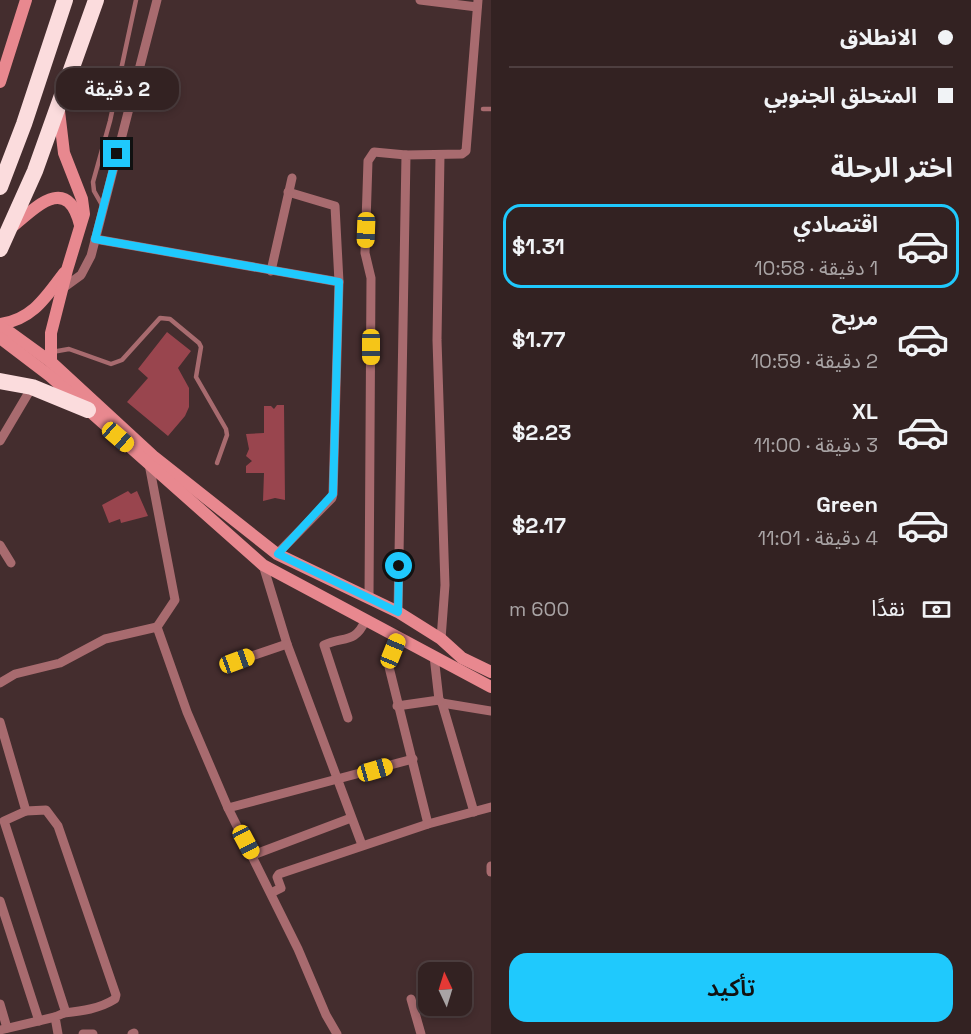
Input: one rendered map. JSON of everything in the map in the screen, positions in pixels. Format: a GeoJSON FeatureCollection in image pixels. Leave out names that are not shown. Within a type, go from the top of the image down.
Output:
{"type":"FeatureCollection","features":[{"type":"Feature","properties":{"kind":"highway"},"geometry":{"type":"LineString","coordinates":[[24,124],[53,0]]}},
{"type":"Feature","properties":{"kind":"highway"},"geometry":{"type":"LineString","coordinates":[[0,187],[24,124],[65,0]]}},
{"type":"Feature","properties":{"kind":"highway"},"geometry":{"type":"LineString","coordinates":[[0,249],[35,171],[97,0]]}},
{"type":"Feature","properties":{"kind":"highway"},"geometry":{"type":"LineString","coordinates":[[0,381],[32,387],[88,410]]}},
{"type":"Feature","properties":{"kind":"main road"},"geometry":{"type":"LineString","coordinates":[[0,82],[26,0]]}},
{"type":"Feature","properties":{"kind":"main road"},"geometry":{"type":"LineString","coordinates":[[50,357],[51,333],[67,270],[81,229],[84,206],[64,153],[59,104]]}},
{"type":"Feature","properties":{"kind":"main road"},"geometry":{"type":"LineString","coordinates":[[9,229],[42,202],[52,198],[64,199],[73,206],[81,229]]}},
{"type":"Feature","properties":{"kind":"main road"},"geometry":{"type":"LineString","coordinates":[[0,326],[32,312],[67,270]]}},
{"type":"Feature","properties":{"kind":"main road"},"geometry":{"type":"LineString","coordinates":[[0,326],[50,357],[153,456],[278,554],[398,612],[441,639],[462,658],[490,669]]}},
{"type":"Feature","properties":{"kind":"main road"},"geometry":{"type":"LineString","coordinates":[[0,338],[42,369],[262,565],[491,687]]}},
{"type":"Feature","properties":{"kind":"main road"},"geometry":{"type":"LineString","coordinates":[[296,582],[306,568]]}},
{"type":"Feature","properties":{"kind":"street"},"geometry":{"type":"LineString","coordinates":[[63,288],[81,275],[91,256],[157,0]]}},
{"type":"Feature","properties":{"kind":"street"},"geometry":{"type":"LineString","coordinates":[[369,598],[371,278],[365,253],[368,161],[374,152],[440,155],[462,154],[466,151],[477,4],[420,0]]}},
{"type":"Feature","properties":{"kind":"street"},"geometry":{"type":"LineString","coordinates":[[398,612],[406,155]]}},
{"type":"Feature","properties":{"kind":"street"},"geometry":{"type":"LineString","coordinates":[[440,155],[437,340],[445,585],[441,639]]}},
{"type":"Feature","properties":{"kind":"street"},"geometry":{"type":"LineString","coordinates":[[271,271],[292,178]]}},
{"type":"Feature","properties":{"kind":"street"},"geometry":{"type":"LineString","coordinates":[[278,554],[333,494],[339,282],[335,206],[288,192]]}},
{"type":"Feature","properties":{"kind":"street"},"geometry":{"type":"LineString","coordinates":[[95,239],[339,282]]}},
{"type":"Feature","properties":{"kind":"street"},"geometry":{"type":"LineString","coordinates":[[0,441],[32,387]]}},
{"type":"Feature","properties":{"kind":"street"},"geometry":{"type":"LineString","coordinates":[[0,682],[15,674],[69,659],[105,639],[157,627],[175,600],[149,464]]}},
{"type":"Feature","properties":{"kind":"street"},"geometry":{"type":"LineString","coordinates":[[0,545],[11,563]]}},
{"type":"Feature","properties":{"kind":"street"},"geometry":{"type":"LineString","coordinates":[[262,565],[287,644],[362,845]]}},
{"type":"Feature","properties":{"kind":"street"},"geometry":{"type":"LineString","coordinates":[[348,718],[324,645],[353,638],[360,632],[365,621]]}},
{"type":"Feature","properties":{"kind":"street"},"geometry":{"type":"LineString","coordinates":[[157,627],[187,712],[228,808],[271,893],[326,1015],[338,1034]]}},
{"type":"Feature","properties":{"kind":"street"},"geometry":{"type":"LineString","coordinates":[[398,638],[388,663],[428,824]]}},
{"type":"Feature","properties":{"kind":"street"},"geometry":{"type":"LineString","coordinates":[[237,661],[287,644]]}},
{"type":"Feature","properties":{"kind":"street"},"geometry":{"type":"LineString","coordinates":[[434,656],[440,702],[474,812]]}},
{"type":"Feature","properties":{"kind":"street"},"geometry":{"type":"LineString","coordinates":[[397,706],[440,702],[491,711]]}},
{"type":"Feature","properties":{"kind":"street"},"geometry":{"type":"LineString","coordinates":[[0,722],[26,811]]}},
{"type":"Feature","properties":{"kind":"street"},"geometry":{"type":"LineString","coordinates":[[228,808],[337,781],[413,759]]}},
{"type":"Feature","properties":{"kind":"street"},"geometry":{"type":"LineString","coordinates":[[271,893],[281,888],[277,877],[279,874],[428,824],[491,807]]}},
{"type":"Feature","properties":{"kind":"street"},"geometry":{"type":"LineString","coordinates":[[0,1004],[4,1029],[60,1015],[87,1011],[107,1004],[115,999],[116,995],[58,826],[46,810],[26,811],[4,821],[60,1015],[58,1034]]}},
{"type":"Feature","properties":{"kind":"street"},"geometry":{"type":"LineString","coordinates":[[253,855],[351,818]]}},
{"type":"Feature","properties":{"kind":"street"},"geometry":{"type":"LineString","coordinates":[[491,866],[491,872]]}},
{"type":"Feature","properties":{"kind":"street"},"geometry":{"type":"LineString","coordinates":[[0,902],[39,1021]]}},
{"type":"Feature","properties":{"kind":"street"},"geometry":{"type":"LineString","coordinates":[[411,999],[421,1034]]}},
{"type":"Feature","properties":{"kind":"street"},"geometry":{"type":"LineString","coordinates":[[83,1034],[93,1034]]}},
{"type":"Feature","properties":{"kind":"lane"},"geometry":{"type":"LineString","coordinates":[[104,207],[94,191],[93,182],[110,121],[136,0]]}},
{"type":"Feature","properties":{"kind":"lane"},"geometry":{"type":"LineString","coordinates":[[483,109],[491,109]]}},
{"type":"Feature","properties":{"kind":"lane"},"geometry":{"type":"LineString","coordinates":[[50,357],[69,349],[111,363],[117,362],[122,360],[160,318],[170,319],[200,343],[201,352],[196,377],[226,429],[227,435],[217,464]]}},
{"type":"Feature","properties":{"kind":"building"},"geometry":{"type":"Polygon","coordinates":[[[167,332],[191,351],[178,368],[189,388],[189,407],[185,416],[168,436],[127,402],[148,378],[138,369],[167,332]]]}},
{"type":"Feature","properties":{"kind":"building"},"geometry":{"type":"Polygon","coordinates":[[[277,405],[284,405],[285,500],[275,498],[263,501],[264,473],[246,473],[246,466],[252,461],[246,456],[249,449],[246,434],[264,433],[264,406],[271,406],[274,409],[277,405]]]}},
{"type":"Feature","properties":{"kind":"building"},"geometry":{"type":"Polygon","coordinates":[[[128,491],[131,494],[137,491],[148,516],[121,523],[120,519],[109,523],[102,505],[128,491]]]}},
{"type":"Feature","properties":{"kind":"route"},"geometry":{"type":"LineString","coordinates":[[117,154],[95,239],[339,282],[333,494],[332,498],[278,554],[398,612],[399,566]]}}]}
